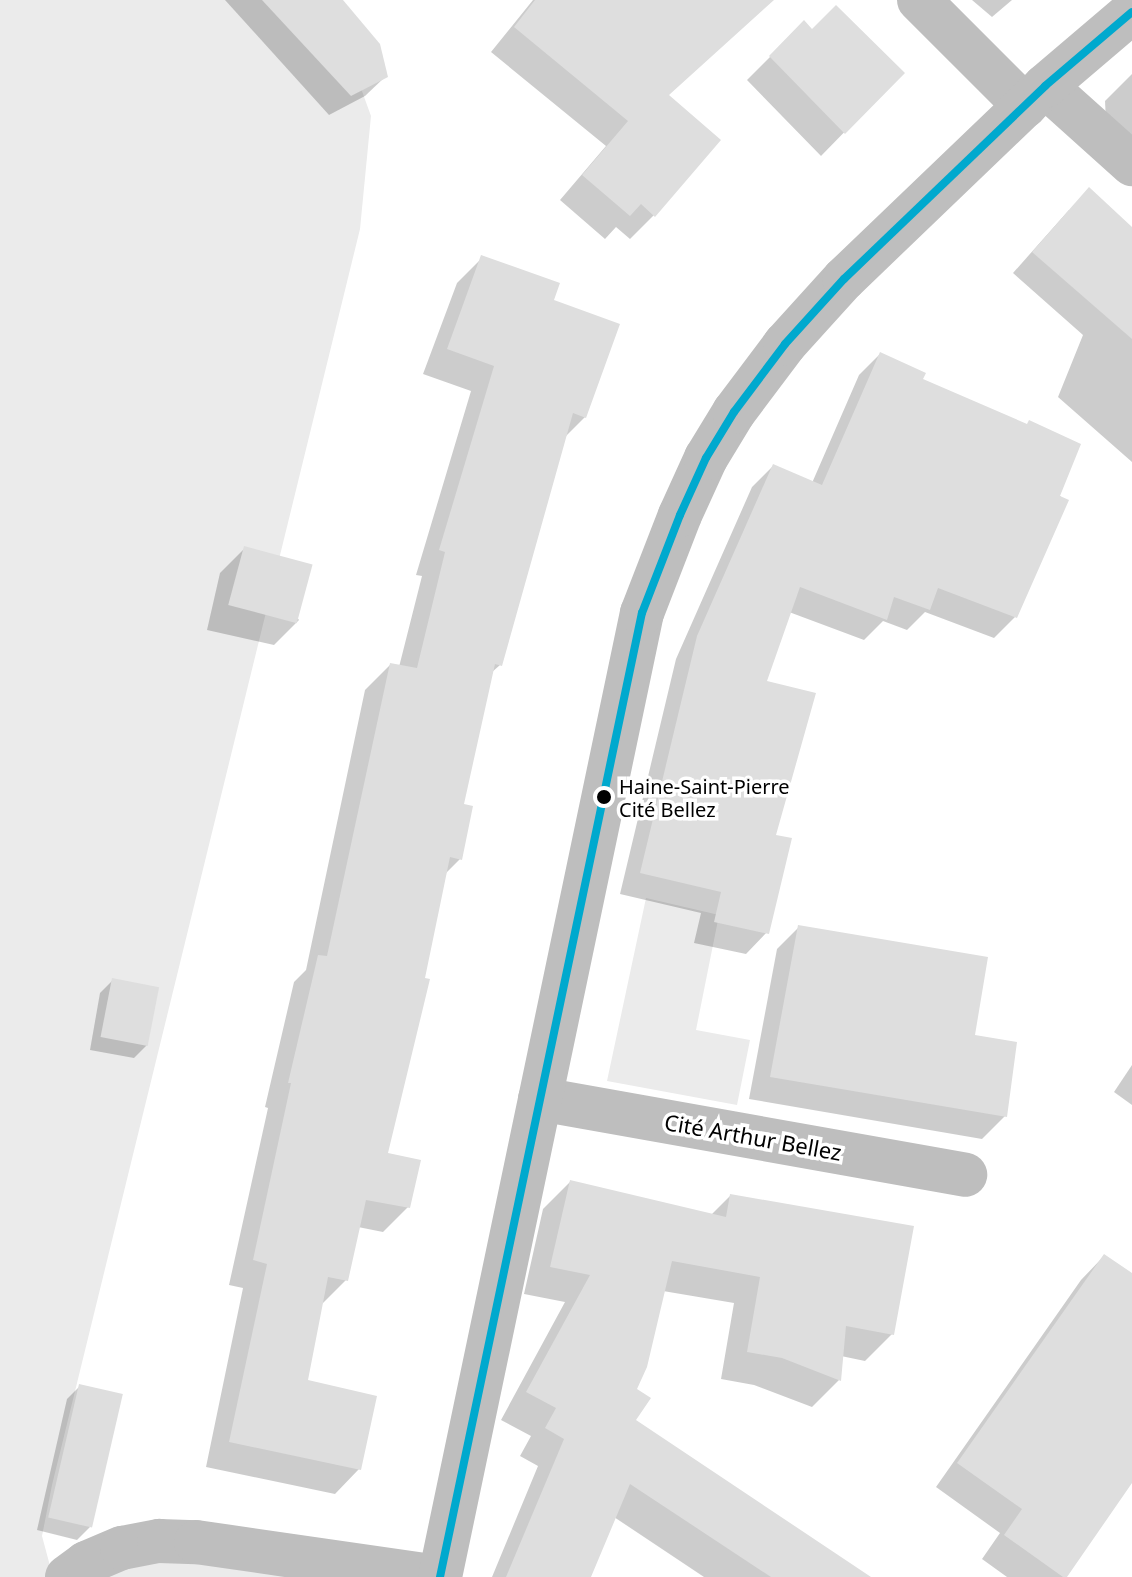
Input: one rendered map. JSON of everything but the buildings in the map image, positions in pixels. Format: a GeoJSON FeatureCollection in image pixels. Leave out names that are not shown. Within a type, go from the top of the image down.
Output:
{"type":"FeatureCollection","features":[{"type":"Feature","properties":{"kind":"street"},"geometry":{"type":"LineString","coordinates":[[919,0],[1035,96],[1132,164]]}},
{"type":"Feature","properties":{"kind":"street"},"geometry":{"type":"LineString","coordinates":[[67,1577],[86,1563],[122,1548],[159,1541],[196,1542],[439,1577],[642,613],[706,458],[734,412],[785,344],[844,279],[1035,96],[1132,12]]}},
{"type":"Feature","properties":{"kind":"street","name":"Cité Arthur Bellez"},"geometry":{"type":"LineString","coordinates":[[540,1099],[965,1175]]}},
{"type":"Feature","properties":{"kind":"shaded area"},"geometry":{"type":"Polygon","coordinates":[[[0,0],[313,0],[338,25],[371,116],[360,229],[52,1485],[42,1536],[53,1577],[0,1577],[0,0]]]}},
{"type":"Feature","properties":{"kind":"shaded area"},"geometry":{"type":"Polygon","coordinates":[[[646,898],[719,915],[696,1030],[750,1040],[737,1105],[607,1081],[646,898]]]}},
{"type":"Feature","properties":{"kind":"shaded area"},"geometry":{"type":"Polygon","coordinates":[[[122,1548],[438,1577],[67,1577],[122,1548]]]}},
{"type":"Feature","properties":{"kind":"transit line"},"geometry":{"type":"LineString","coordinates":[[440,1577],[642,613],[680,515],[706,458],[734,412],[785,344],[844,279],[1045,86],[1132,12]]}},
{"type":"Feature","properties":{"kind":"place","name":"Haine-Saint-Pierre Cité Bellez"},"geometry":{"type":"Point","coordinates":[604,797]}}]}
